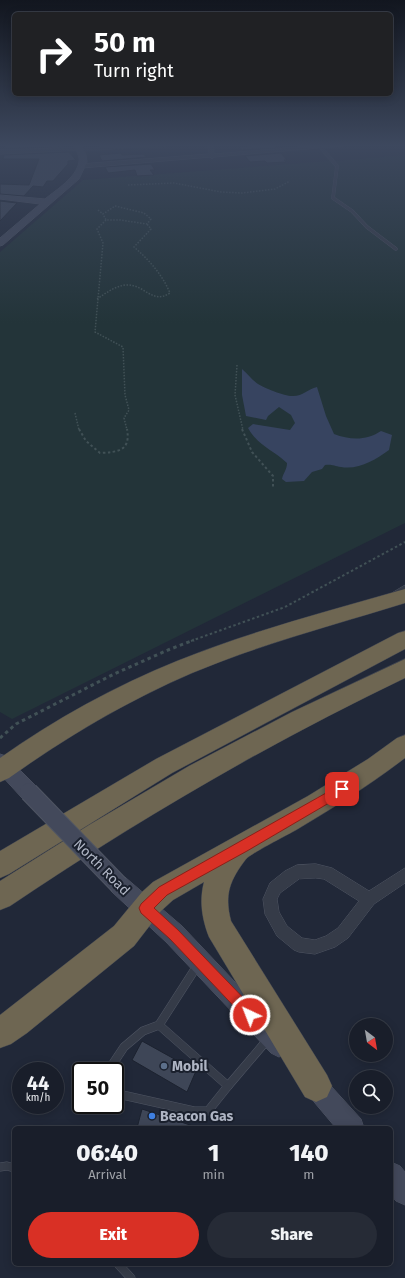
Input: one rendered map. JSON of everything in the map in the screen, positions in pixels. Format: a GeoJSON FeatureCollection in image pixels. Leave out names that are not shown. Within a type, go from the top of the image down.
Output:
{"type":"FeatureCollection","features":[{"type":"Feature","properties":{"kind":"highway"},"geometry":{"type":"LineString","coordinates":[[2,767],[51,736],[155,680],[239,648],[405,596]]}},
{"type":"Feature","properties":{"kind":"highway"},"geometry":{"type":"LineString","coordinates":[[0,865],[164,766],[405,639]]}},
{"type":"Feature","properties":{"kind":"highway"},"geometry":{"type":"LineString","coordinates":[[0,897],[134,811],[236,752],[405,668]]}},
{"type":"Feature","properties":{"kind":"highway"},"geometry":{"type":"LineString","coordinates":[[0,1033],[47,998],[124,936],[136,923],[145,908],[163,891],[243,848],[342,789],[405,745]]}},
{"type":"Feature","properties":{"kind":"highway"},"geometry":{"type":"LineString","coordinates":[[243,848],[226,863],[218,877],[215,895],[216,917],[224,937],[316,1086]]}},
{"type":"Feature","properties":{"kind":"main road"},"geometry":{"type":"LineString","coordinates":[[1,240],[45,204]]}},
{"type":"Feature","properties":{"kind":"main road","name":"North Road"},"geometry":{"type":"LineString","coordinates":[[2,767],[29,792],[119,885],[174,934],[316,1086],[350,1126]]}},
{"type":"Feature","properties":{"kind":"main road"},"geometry":{"type":"LineString","coordinates":[[393,1177],[405,1192]]}},
{"type":"Feature","properties":{"kind":"street"},"geometry":{"type":"LineString","coordinates":[[369,899],[327,873],[316,871],[297,872],[290,876],[275,888],[270,899],[272,914],[282,931],[299,945],[315,947],[330,942],[343,933],[369,899],[405,875]]}},
{"type":"Feature","properties":{"kind":"lane"},"geometry":{"type":"LineString","coordinates":[[341,204],[396,249]]}},
{"type":"Feature","properties":{"kind":"lane"},"geometry":{"type":"LineString","coordinates":[[375,605],[405,588]]}},
{"type":"Feature","properties":{"kind":"lane"},"geometry":{"type":"LineString","coordinates":[[114,1062],[124,1047],[143,1031],[159,1025],[200,961]]}},
{"type":"Feature","properties":{"kind":"lane"},"geometry":{"type":"LineString","coordinates":[[159,1025],[228,1086]]}},
{"type":"Feature","properties":{"kind":"lane"},"geometry":{"type":"LineString","coordinates":[[124,1095],[194,1111],[208,1111],[270,1036]]}},
{"type":"Feature","properties":{"kind":"lane"},"geometry":{"type":"LineString","coordinates":[[0,1167],[7,1166],[12,1167]]}},
{"type":"Feature","properties":{"kind":"lane"},"geometry":{"type":"LineString","coordinates":[[120,1266],[131,1278]]}},
{"type":"Feature","properties":{"kind":"path"},"geometry":{"type":"LineString","coordinates":[[103,214],[115,206],[149,216],[151,219],[147,224]]}},
{"type":"Feature","properties":{"kind":"path"},"geometry":{"type":"LineString","coordinates":[[98,210],[103,214],[106,220]]}},
{"type":"Feature","properties":{"kind":"path"},"geometry":{"type":"LineString","coordinates":[[74,413],[76,428],[91,448],[100,453],[121,450],[128,443],[130,434],[124,418],[129,410],[125,395],[123,347],[94,332],[97,299],[103,243],[97,229],[106,220],[120,220],[147,224],[151,229],[134,247],[145,256],[167,284],[170,293],[159,299],[152,296],[142,288],[125,285],[97,299]]}},
{"type":"Feature","properties":{"kind":"path"},"geometry":{"type":"LineString","coordinates":[[237,365],[236,398],[241,422],[252,453],[269,470],[275,481],[273,487]]}},
{"type":"Feature","properties":{"kind":"path"},"geometry":{"type":"LineString","coordinates":[[0,738],[16,724],[114,674],[168,650],[285,607],[405,542]]}},
{"type":"Feature","properties":{"kind":"shaded area"},"geometry":{"type":"Polygon","coordinates":[[[56,204],[405,204],[405,523],[12,719],[0,712],[0,252],[56,204]]]}},
{"type":"Feature","properties":{"kind":"water"},"geometry":{"type":"Polygon","coordinates":[[[242,369],[258,384],[270,390],[290,396],[300,395],[317,387],[326,416],[334,434],[352,438],[364,438],[370,437],[381,431],[392,435],[389,450],[372,461],[360,466],[348,468],[325,465],[322,469],[312,472],[304,481],[286,482],[282,479],[287,463],[261,444],[248,428],[253,424],[290,430],[295,423],[291,415],[279,407],[268,416],[266,420],[246,416],[242,395],[242,369]]]}},
{"type":"Feature","properties":{"kind":"building"},"geometry":{"type":"Polygon","coordinates":[[[0,204],[16,204],[0,221],[0,204]]]}},
{"type":"Feature","properties":{"kind":"building","name":"Mobil"},"geometry":{"type":"Polygon","coordinates":[[[142,1041],[196,1071],[187,1092],[132,1060],[142,1041]]]}},
{"type":"Feature","properties":{"kind":"building","name":"Beacon Gas"},"geometry":{"type":"Polygon","coordinates":[[[142,1109],[193,1126],[138,1126],[142,1109]]]}},
{"type":"Feature","properties":{"kind":"place","name":"Mobil"},"geometry":{"type":"Point","coordinates":[164,1066]}},
{"type":"Feature","properties":{"kind":"place","name":"Beacon Gas"},"geometry":{"type":"Point","coordinates":[152,1116]}},
{"type":"Feature","properties":{"kind":"route"},"geometry":{"type":"LineString","coordinates":[[250,1015],[174,934],[145,908],[163,891],[243,848],[342,789]]}}]}
